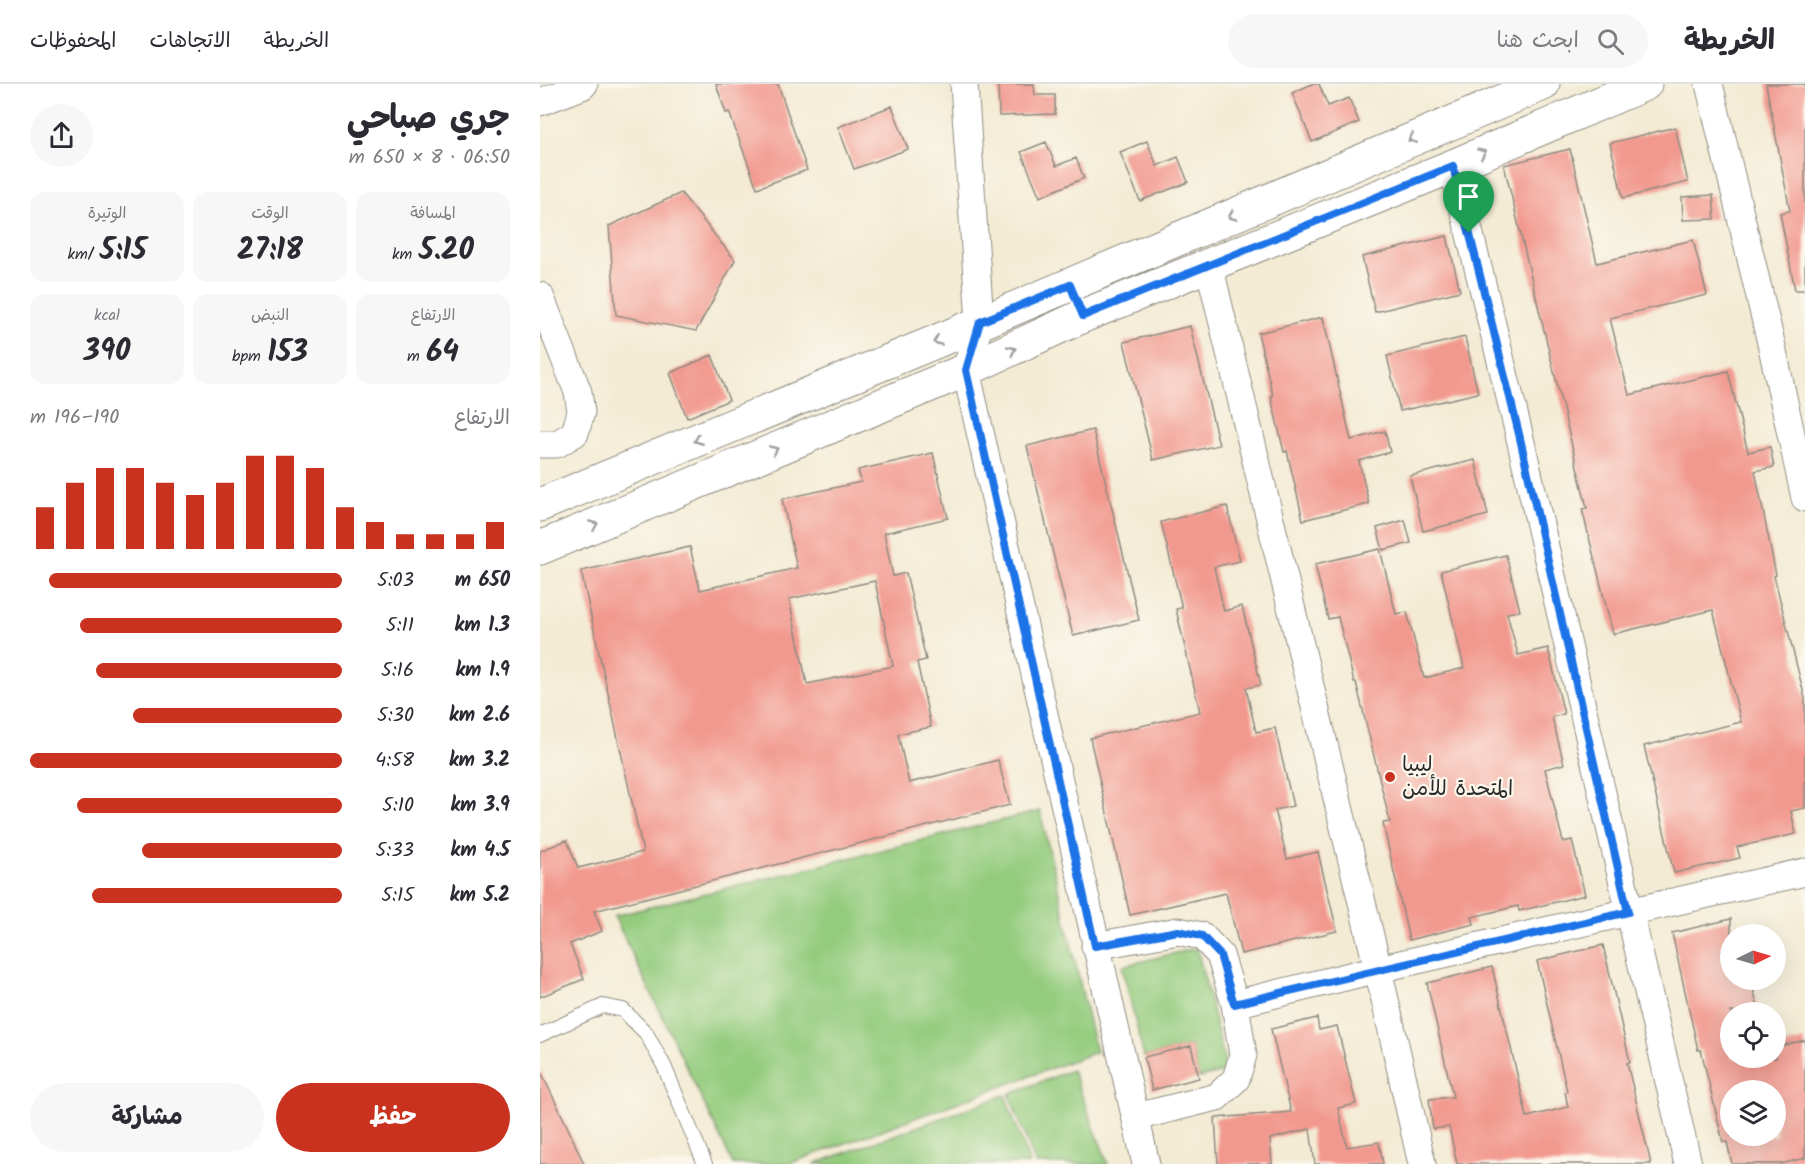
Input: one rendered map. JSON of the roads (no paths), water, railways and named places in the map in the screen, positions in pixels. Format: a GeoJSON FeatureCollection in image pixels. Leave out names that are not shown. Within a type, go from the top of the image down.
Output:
{"type":"FeatureCollection","features":[{"type":"Feature","properties":{"kind":"street"},"geometry":{"type":"LineString","coordinates":[[540,102],[584,84]]}},
{"type":"Feature","properties":{"kind":"street"},"geometry":{"type":"LineString","coordinates":[[964,84],[980,322],[966,370],[1146,1164]]}},
{"type":"Feature","properties":{"kind":"street"},"geometry":{"type":"LineString","coordinates":[[540,505],[1070,285],[1543,84]]}},
{"type":"Feature","properties":{"kind":"street"},"geometry":{"type":"LineString","coordinates":[[540,548],[966,370],[1083,316],[1453,166],[1645,84]]}},
{"type":"Feature","properties":{"kind":"street"},"geometry":{"type":"LineString","coordinates":[[1709,84],[1772,347],[1805,498]]}},
{"type":"Feature","properties":{"kind":"street"},"geometry":{"type":"LineString","coordinates":[[1453,166],[1519,434],[1688,1164]]}},
{"type":"Feature","properties":{"kind":"street"},"geometry":{"type":"LineString","coordinates":[[1209,265],[1378,969],[1422,1164]]}},
{"type":"Feature","properties":{"kind":"street"},"geometry":{"type":"LineString","coordinates":[[1070,285],[1083,316]]}},
{"type":"Feature","properties":{"kind":"street"},"geometry":{"type":"LineString","coordinates":[[540,296],[578,392],[581,412],[575,433],[557,444],[540,444]]}},
{"type":"Feature","properties":{"kind":"street"},"geometry":{"type":"LineString","coordinates":[[1234,1004],[1805,872]]}},
{"type":"Feature","properties":{"kind":"street"},"geometry":{"type":"LineString","coordinates":[[1095,946],[1178,931],[1202,936],[1220,955],[1234,1004],[1243,1055],[1236,1079],[1216,1097],[1136,1117]]}},
{"type":"Feature","properties":{"kind":"lane"},"geometry":{"type":"LineString","coordinates":[[540,1035],[603,1006],[623,1010],[646,1033],[664,1066],[705,1164]]}},
{"type":"Feature","properties":{"kind":"place","name":"ليبيا المتحدة للأمن"},"geometry":{"type":"Point","coordinates":[1390,777]}}]}
